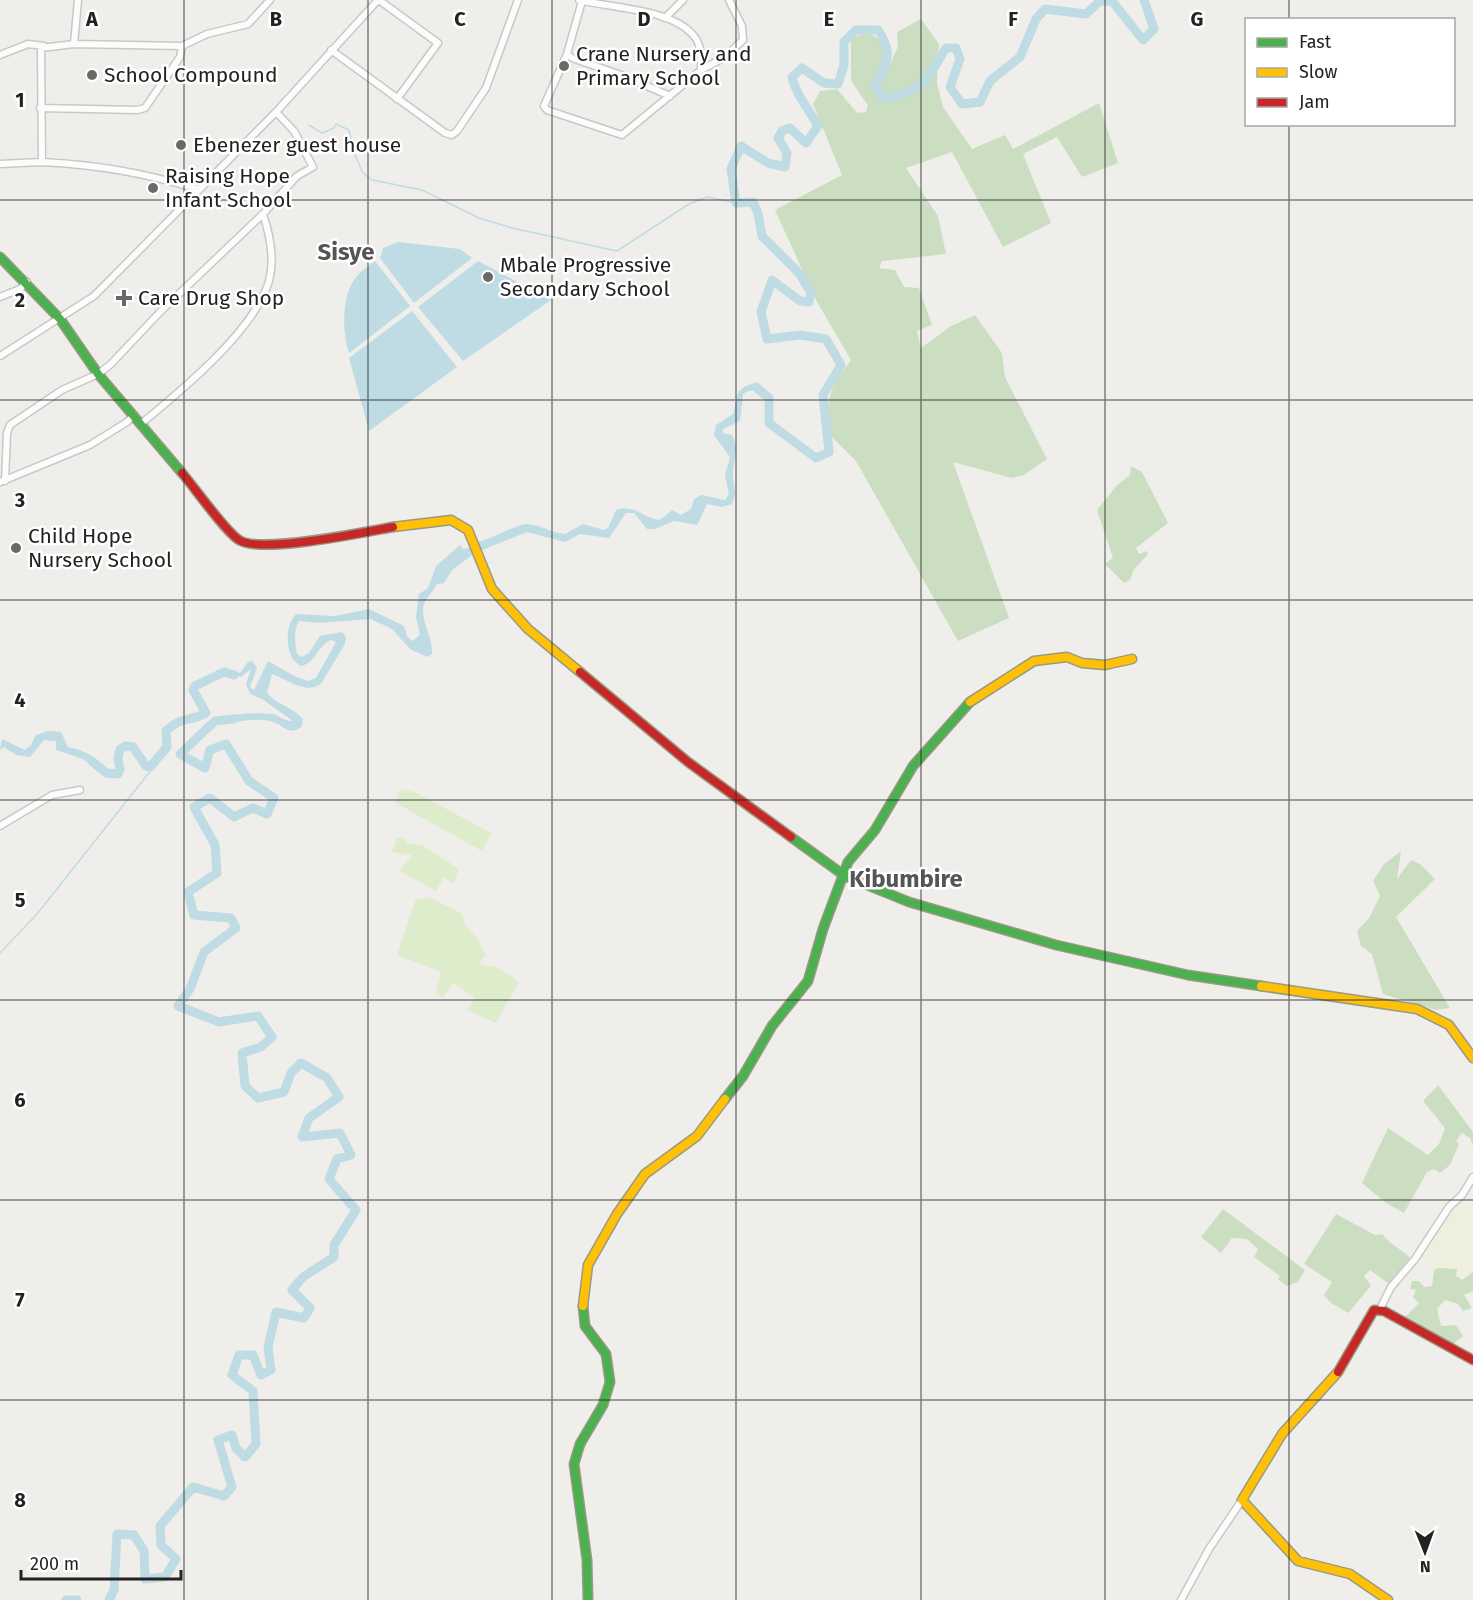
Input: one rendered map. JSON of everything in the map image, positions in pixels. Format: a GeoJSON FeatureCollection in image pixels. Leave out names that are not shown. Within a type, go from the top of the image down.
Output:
{"type":"FeatureCollection","features":[{"type":"Feature","properties":{"kind":"street"},"geometry":{"type":"LineString","coordinates":[[74,44],[78,0]]}},
{"type":"Feature","properties":{"kind":"street"},"geometry":{"type":"LineString","coordinates":[[0,55],[28,44],[182,46],[207,34],[248,24],[270,0]]}},
{"type":"Feature","properties":{"kind":"street"},"geometry":{"type":"LineString","coordinates":[[0,356],[94,296],[276,112],[379,0],[438,43],[398,99]]}},
{"type":"Feature","properties":{"kind":"street"},"geometry":{"type":"LineString","coordinates":[[331,50],[445,133],[452,135],[457,132],[486,88],[518,0]]}},
{"type":"Feature","properties":{"kind":"street"},"geometry":{"type":"LineString","coordinates":[[701,70],[700,51],[693,35],[680,24],[665,18],[580,0],[567,54],[544,106],[547,110],[622,135],[701,70],[724,57],[743,40],[742,26],[729,0]]}},
{"type":"Feature","properties":{"kind":"street"},"geometry":{"type":"LineString","coordinates":[[665,18],[683,0]]}},
{"type":"Feature","properties":{"kind":"street"},"geometry":{"type":"LineString","coordinates":[[42,162],[39,53],[41,48],[47,46]]}},
{"type":"Feature","properties":{"kind":"street"},"geometry":{"type":"LineString","coordinates":[[40,108],[137,110],[145,108],[180,57],[182,46]]}},
{"type":"Feature","properties":{"kind":"street"},"geometry":{"type":"LineString","coordinates":[[567,54],[572,58],[670,96]]}},
{"type":"Feature","properties":{"kind":"street"},"geometry":{"type":"LineString","coordinates":[[134,414],[127,422],[90,445],[2,482],[7,433],[10,425],[62,390],[98,374],[110,365],[161,311],[297,177],[313,167],[294,131],[276,112]]}},
{"type":"Feature","properties":{"kind":"street"},"geometry":{"type":"LineString","coordinates":[[0,164],[42,162],[112,167],[146,173],[198,189]]}},
{"type":"Feature","properties":{"kind":"street"},"geometry":{"type":"LineString","coordinates":[[142,423],[214,360],[263,298],[272,266],[271,245],[263,213]]}},
{"type":"Feature","properties":{"kind":"street"},"geometry":{"type":"LineString","coordinates":[[0,257],[27,282],[60,319],[98,374],[142,423],[239,540],[244,543],[319,540],[436,520],[459,523],[468,530],[497,597],[528,629],[688,762],[844,876],[909,902],[1067,948],[1188,975],[1417,1010],[1449,1025],[1473,1058]]}},
{"type":"Feature","properties":{"kind":"street"},"geometry":{"type":"LineString","coordinates":[[0,297],[20,290],[27,282]]}},
{"type":"Feature","properties":{"kind":"street"},"geometry":{"type":"LineString","coordinates":[[588,1600],[587,1560],[574,1464],[580,1444],[603,1406],[610,1382],[606,1354],[588,1331],[583,1317],[585,1275],[617,1214],[640,1179],[697,1136],[743,1076],[772,1026],[808,981],[826,919],[848,862],[874,830],[913,766],[976,697],[1018,669],[1052,657],[1067,657],[1092,665],[1132,659]]}},
{"type":"Feature","properties":{"kind":"street"},"geometry":{"type":"LineString","coordinates":[[0,826],[52,795],[81,790]]}},
{"type":"Feature","properties":{"kind":"street"},"geometry":{"type":"LineString","coordinates":[[1380,1310],[1391,1287],[1415,1259],[1449,1207],[1462,1195],[1473,1177]]}},
{"type":"Feature","properties":{"kind":"street"},"geometry":{"type":"LineString","coordinates":[[1181,1600],[1209,1549],[1282,1434],[1342,1367],[1374,1311],[1380,1310],[1473,1360]]}},
{"type":"Feature","properties":{"kind":"street"},"geometry":{"type":"LineString","coordinates":[[1242,1500],[1298,1561],[1350,1574],[1388,1600]]}},
{"type":"Feature","properties":{"kind":"green space"},"geometry":{"type":"Polygon","coordinates":[[[921,19],[939,44],[937,83],[943,107],[972,149],[1005,135],[1013,149],[1099,103],[1118,163],[1082,177],[1057,137],[1023,154],[1051,223],[1003,247],[952,152],[906,168],[938,216],[946,254],[882,261],[879,268],[895,270],[904,287],[919,288],[932,325],[917,331],[921,348],[951,326],[975,315],[1002,353],[1005,377],[1047,459],[1024,475],[1012,478],[953,462],[1009,618],[958,641],[856,461],[828,433],[831,394],[851,360],[817,302],[775,210],[842,175],[813,104],[820,91],[837,89],[857,113],[866,112],[868,106],[851,80],[851,39],[865,34],[876,37],[879,41],[886,61],[876,80],[882,81],[898,47],[897,32],[921,19]]]}},
{"type":"Feature","properties":{"kind":"green space"},"geometry":{"type":"Polygon","coordinates":[[[1131,466],[1142,472],[1168,523],[1136,548],[1139,554],[1146,551],[1148,554],[1133,571],[1130,580],[1124,583],[1105,564],[1113,558],[1097,510],[1117,485],[1130,475],[1131,466]]]}},
{"type":"Feature","properties":{"kind":"green space"},"geometry":{"type":"Polygon","coordinates":[[[401,789],[415,792],[491,833],[482,851],[394,802],[401,789]]]}},
{"type":"Feature","properties":{"kind":"green space"},"geometry":{"type":"Polygon","coordinates":[[[403,837],[407,843],[422,845],[459,869],[453,884],[444,877],[436,891],[400,871],[412,855],[392,852],[397,838],[403,837]]]}},
{"type":"Feature","properties":{"kind":"green space"},"geometry":{"type":"Polygon","coordinates":[[[1401,851],[1397,879],[1411,860],[1420,864],[1435,879],[1396,917],[1450,1008],[1436,1010],[1383,994],[1372,954],[1361,946],[1357,931],[1369,918],[1380,896],[1373,881],[1384,864],[1401,851]]]}},
{"type":"Feature","properties":{"kind":"green space"},"geometry":{"type":"Polygon","coordinates":[[[432,898],[462,914],[466,925],[486,955],[478,964],[499,968],[519,982],[496,1023],[467,1010],[475,998],[453,983],[443,998],[436,993],[441,972],[397,955],[416,899],[432,898]]]}},
{"type":"Feature","properties":{"kind":"green space"},"geometry":{"type":"Polygon","coordinates":[[[1438,1085],[1473,1132],[1473,1146],[1470,1138],[1462,1133],[1456,1141],[1459,1144],[1450,1165],[1440,1173],[1434,1169],[1427,1172],[1404,1213],[1386,1203],[1362,1183],[1388,1128],[1428,1155],[1439,1144],[1445,1128],[1423,1101],[1438,1085]]]}},
{"type":"Feature","properties":{"kind":"green space"},"geometry":{"type":"Polygon","coordinates":[[[1458,1201],[1467,1205],[1473,1203],[1473,1271],[1462,1280],[1456,1276],[1457,1269],[1434,1269],[1420,1255],[1458,1201]]]}},
{"type":"Feature","properties":{"kind":"green space"},"geometry":{"type":"Polygon","coordinates":[[[1223,1209],[1305,1270],[1298,1282],[1287,1286],[1278,1279],[1280,1276],[1254,1257],[1258,1249],[1247,1239],[1232,1238],[1221,1253],[1201,1237],[1223,1209]]]}},
{"type":"Feature","properties":{"kind":"green space"},"geometry":{"type":"Polygon","coordinates":[[[1336,1214],[1375,1235],[1382,1234],[1412,1260],[1389,1284],[1370,1270],[1364,1276],[1371,1286],[1348,1313],[1331,1303],[1324,1295],[1332,1282],[1304,1264],[1336,1214]]]}},
{"type":"Feature","properties":{"kind":"green space"},"geometry":{"type":"Polygon","coordinates":[[[1457,1269],[1456,1276],[1462,1280],[1473,1272],[1473,1291],[1464,1295],[1472,1308],[1463,1311],[1458,1304],[1445,1300],[1437,1309],[1441,1326],[1456,1325],[1463,1336],[1449,1348],[1404,1318],[1419,1303],[1413,1297],[1416,1290],[1410,1289],[1412,1281],[1419,1281],[1424,1287],[1432,1286],[1434,1270],[1457,1269]]]}},
{"type":"Feature","properties":{"kind":"water"},"geometry":{"type":"Polygon","coordinates":[[[398,242],[460,249],[472,258],[414,303],[380,258],[383,248],[398,242]]]}},
{"type":"Feature","properties":{"kind":"water"},"geometry":{"type":"Polygon","coordinates":[[[375,261],[410,306],[349,353],[344,324],[348,293],[357,276],[375,261]]]}},
{"type":"Feature","properties":{"kind":"water"},"geometry":{"type":"Polygon","coordinates":[[[478,261],[551,300],[463,361],[418,307],[478,261]]]}},
{"type":"Feature","properties":{"kind":"water"},"geometry":{"type":"Polygon","coordinates":[[[412,311],[457,367],[369,431],[349,358],[412,311]]]}},
{"type":"Feature","properties":{"kind":"water"},"geometry":{"type":"Polygon","coordinates":[[[752,384],[767,394],[765,396],[752,390],[743,394],[740,421],[723,429],[723,433],[732,435],[736,446],[733,475],[735,492],[732,504],[722,507],[707,504],[697,525],[674,521],[655,529],[647,529],[634,513],[626,513],[609,538],[580,534],[565,542],[527,532],[480,551],[478,542],[523,525],[533,525],[565,534],[583,524],[604,530],[608,528],[616,510],[634,510],[660,520],[672,510],[681,515],[691,509],[694,499],[701,495],[725,500],[729,494],[725,475],[730,457],[714,435],[716,425],[733,414],[737,395],[746,386],[752,384]]]}},
{"type":"Feature","properties":{"kind":"water"},"geometry":{"type":"Polygon","coordinates":[[[460,545],[463,549],[473,547],[475,553],[452,570],[444,583],[437,584],[423,606],[423,616],[432,654],[427,657],[410,649],[392,629],[371,619],[318,623],[299,621],[295,641],[297,654],[302,657],[309,653],[320,636],[342,632],[346,637],[345,644],[321,684],[315,687],[302,687],[272,674],[267,693],[299,715],[303,719],[302,726],[291,731],[273,722],[261,720],[224,724],[224,716],[254,713],[272,714],[293,721],[262,699],[250,694],[246,684],[251,669],[241,677],[224,672],[233,670],[240,673],[248,662],[252,661],[257,668],[250,687],[254,690],[268,661],[296,677],[308,681],[316,678],[336,642],[331,640],[326,643],[307,664],[302,666],[296,663],[289,650],[288,634],[289,626],[296,614],[335,616],[369,609],[404,626],[407,636],[412,641],[420,635],[416,617],[419,594],[428,588],[436,566],[460,545]]]}},
{"type":"Feature","properties":{"kind":"water"},"geometry":{"type":"Polygon","coordinates":[[[48,731],[61,732],[68,747],[93,757],[102,770],[99,772],[83,759],[56,750],[56,741],[44,740],[30,757],[16,755],[4,747],[0,750],[2,739],[25,750],[31,745],[36,735],[48,731]]]}},
{"type":"Feature","properties":{"kind":"waterway"},"geometry":{"type":"LineString","coordinates":[[756,387],[769,398],[769,423],[816,458],[829,452],[823,395],[841,365],[826,339],[800,335],[767,339],[761,312],[772,280],[800,301],[809,302],[811,293],[799,273],[762,236],[758,213],[753,202],[736,203],[731,169],[741,146],[768,163],[785,167],[787,153],[778,138],[782,131],[790,128],[806,143],[818,126],[800,96],[792,77],[802,68],[824,83],[838,84],[844,65],[844,42],[856,30],[878,30],[886,45],[887,58],[875,86],[885,99],[917,87],[928,77],[946,48],[956,48],[960,59],[950,87],[962,104],[980,102],[990,81],[1020,57],[1036,19],[1045,9],[1086,14],[1100,1],[1112,1],[1143,40],[1154,29],[1144,0]]}},
{"type":"Feature","properties":{"kind":"waterway"},"geometry":{"type":"LineString","coordinates":[[309,125],[322,133],[334,128],[336,124],[349,130],[354,153],[363,173],[372,180],[422,190],[479,218],[512,228],[617,251],[689,204],[707,197],[736,203]]}},
{"type":"Feature","properties":{"kind":"waterway"},"geometry":{"type":"LineString","coordinates":[[93,762],[106,773],[118,774],[120,749],[126,746],[133,747],[146,766],[150,767],[167,747],[166,731],[171,726],[206,713],[193,690],[195,686],[224,672],[234,675]]}},
{"type":"Feature","properties":{"kind":"waterway"},"geometry":{"type":"LineString","coordinates":[[109,1600],[114,1590],[117,1534],[134,1535],[144,1551],[145,1579],[165,1577],[176,1559],[161,1545],[160,1526],[193,1487],[224,1496],[232,1487],[218,1440],[232,1435],[236,1448],[245,1457],[256,1444],[253,1391],[232,1375],[239,1355],[253,1355],[261,1375],[271,1370],[268,1347],[276,1312],[304,1318],[310,1308],[292,1290],[303,1277],[334,1257],[334,1245],[356,1210],[329,1179],[337,1159],[351,1155],[340,1133],[302,1137],[309,1118],[339,1097],[327,1078],[301,1063],[291,1073],[284,1092],[258,1098],[245,1086],[242,1053],[261,1047],[272,1037],[258,1016],[219,1022],[178,1006],[190,989],[204,952],[236,928],[231,918],[194,915],[188,892],[217,873],[215,845],[194,807],[210,798],[234,817],[253,808],[267,814],[274,798],[249,781],[226,744],[210,750],[205,768],[180,754],[215,721],[234,719]]}},
{"type":"Feature","properties":{"kind":"waterway"},"geometry":{"type":"LineString","coordinates":[[0,953],[37,914],[152,769],[150,767]]}},
{"type":"Feature","properties":{"kind":"waterway"},"geometry":{"type":"LineString","coordinates":[[66,1600],[77,1600]]}},
{"type":"Feature","properties":{"kind":"traffic: fast"},"geometry":{"type":"LineString","coordinates":[[0,257],[60,319],[98,374],[182,473]]}},
{"type":"Feature","properties":{"kind":"traffic: fast"},"geometry":{"type":"LineString","coordinates":[[725,1099],[743,1076],[772,1026],[808,981],[823,929],[848,862],[875,830],[913,766],[970,702]]}},
{"type":"Feature","properties":{"kind":"traffic: fast"},"geometry":{"type":"LineString","coordinates":[[791,837],[845,876],[909,902],[1056,945],[1188,975],[1261,986]]}},
{"type":"Feature","properties":{"kind":"traffic: fast"},"geometry":{"type":"LineString","coordinates":[[583,1306],[585,1326],[606,1354],[610,1382],[603,1405],[580,1444],[574,1464],[587,1560],[588,1600]]}},
{"type":"Feature","properties":{"kind":"traffic: slow"},"geometry":{"type":"LineString","coordinates":[[393,527],[451,520],[468,530],[492,589],[528,629],[580,672]]}},
{"type":"Feature","properties":{"kind":"traffic: slow"},"geometry":{"type":"LineString","coordinates":[[970,702],[1034,661],[1067,657],[1082,663],[1105,665],[1132,659]]}},
{"type":"Feature","properties":{"kind":"traffic: slow"},"geometry":{"type":"LineString","coordinates":[[1261,986],[1417,1009],[1449,1025],[1473,1058]]}},
{"type":"Feature","properties":{"kind":"traffic: slow"},"geometry":{"type":"LineString","coordinates":[[583,1306],[588,1265],[617,1214],[645,1174],[697,1136],[725,1099]]}},
{"type":"Feature","properties":{"kind":"traffic: slow"},"geometry":{"type":"LineString","coordinates":[[1338,1372],[1282,1434],[1242,1500],[1298,1561],[1350,1574],[1388,1600]]}},
{"type":"Feature","properties":{"kind":"traffic: jam"},"geometry":{"type":"LineString","coordinates":[[182,473],[233,535],[250,544],[268,545],[313,541],[393,527]]}},
{"type":"Feature","properties":{"kind":"traffic: jam"},"geometry":{"type":"LineString","coordinates":[[580,672],[688,762],[791,837]]}},
{"type":"Feature","properties":{"kind":"traffic: jam"},"geometry":{"type":"LineString","coordinates":[[1338,1372],[1374,1310],[1384,1311],[1473,1360]]}},
{"type":"Feature","properties":{"kind":"place","name":"Crane Nursery and Primary School"},"geometry":{"type":"Point","coordinates":[564,66]}},
{"type":"Feature","properties":{"kind":"place","name":"School Compound"},"geometry":{"type":"Point","coordinates":[92,75]}},
{"type":"Feature","properties":{"kind":"place","name":"Ebenezer guest house"},"geometry":{"type":"Point","coordinates":[181,145]}},
{"type":"Feature","properties":{"kind":"place","name":"Raising Hope Infant School"},"geometry":{"type":"Point","coordinates":[153,188]}},
{"type":"Feature","properties":{"kind":"place","name":"Mbale Progressive Secondary School"},"geometry":{"type":"Point","coordinates":[488,277]}},
{"type":"Feature","properties":{"kind":"place","name":"Care Drug Shop"},"geometry":{"type":"Point","coordinates":[124,298]}},
{"type":"Feature","properties":{"kind":"place","name":"Child Hope Nursery School"},"geometry":{"type":"Point","coordinates":[16,548]}},
{"type":"Feature","properties":{"kind":"district","name":"Sisye"},"geometry":{"type":"Point","coordinates":[346,252]}},
{"type":"Feature","properties":{"kind":"district","name":"Kibumbire"},"geometry":{"type":"Point","coordinates":[906,879]}}]}
